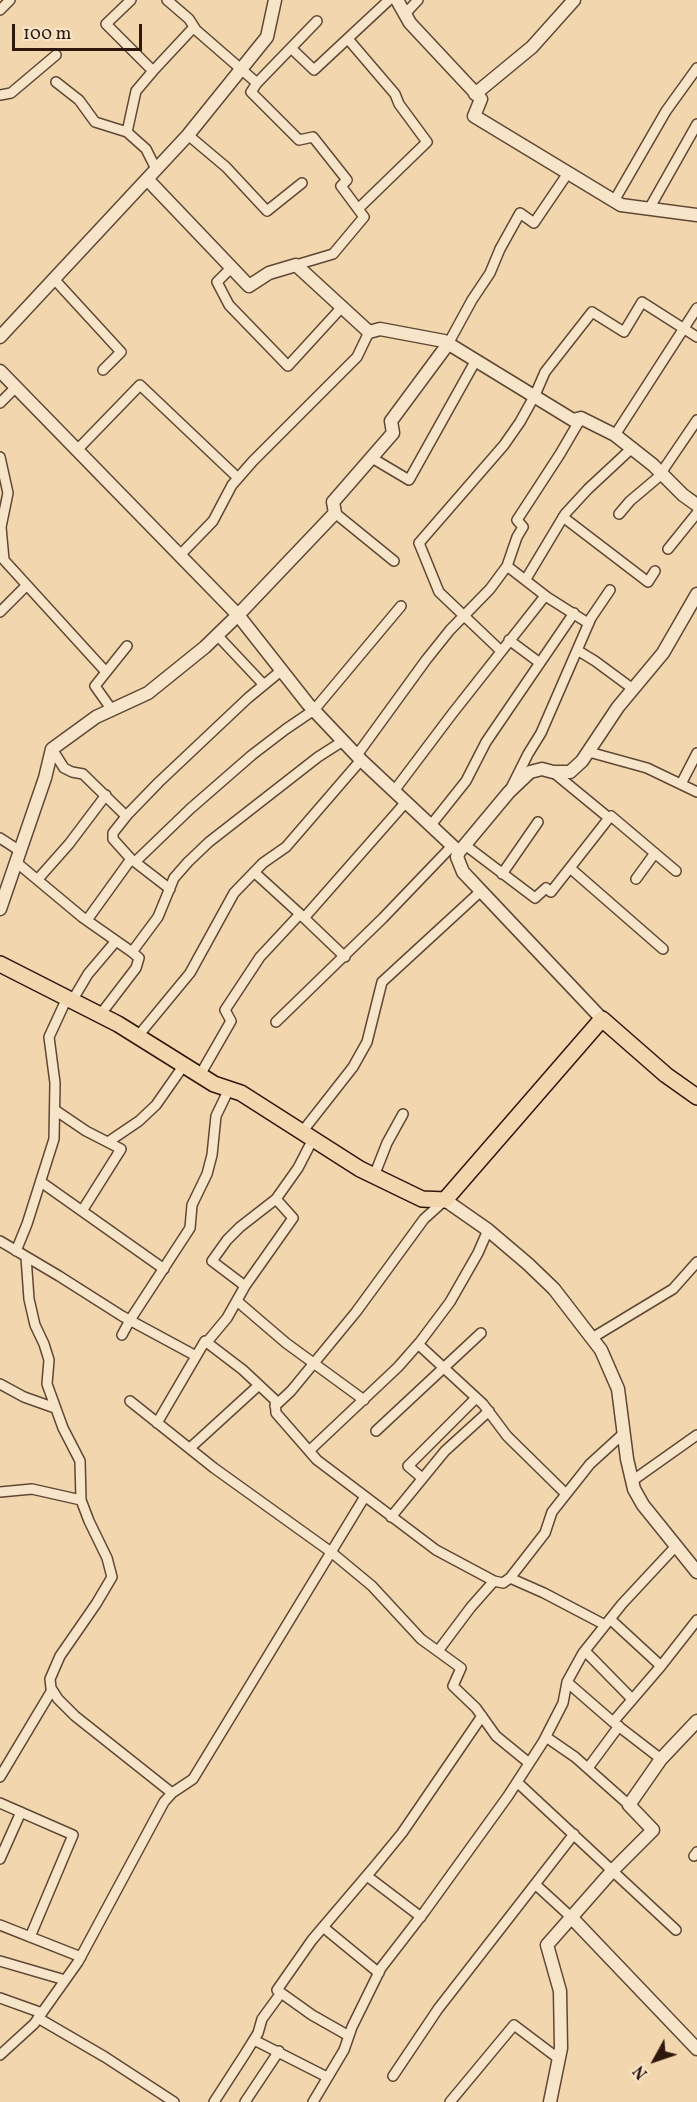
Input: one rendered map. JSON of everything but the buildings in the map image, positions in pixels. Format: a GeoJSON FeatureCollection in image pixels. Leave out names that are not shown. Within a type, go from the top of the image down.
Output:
{"type":"FeatureCollection","features":[{"type":"Feature","properties":{"kind":"highway"},"geometry":{"type":"LineString","coordinates":[[0,964],[138,1036],[214,1084],[241,1092],[360,1169],[422,1199],[445,1200],[602,1020],[666,1075],[697,1097]]}},
{"type":"Feature","properties":{"kind":"street"},"geometry":{"type":"LineString","coordinates":[[131,0],[106,24],[153,71]]}},
{"type":"Feature","properties":{"kind":"street"},"geometry":{"type":"LineString","coordinates":[[167,0],[257,83]]}},
{"type":"Feature","properties":{"kind":"street"},"geometry":{"type":"LineString","coordinates":[[0,337],[188,135],[242,69],[267,37],[275,0]]}},
{"type":"Feature","properties":{"kind":"street"},"geometry":{"type":"LineString","coordinates":[[291,48],[314,70],[389,0]]}},
{"type":"Feature","properties":{"kind":"street"},"geometry":{"type":"LineString","coordinates":[[397,0],[410,23],[481,99],[474,116],[621,205],[697,215]]}},
{"type":"Feature","properties":{"kind":"street"},"geometry":{"type":"LineString","coordinates":[[405,14],[418,0]]}},
{"type":"Feature","properties":{"kind":"street"},"geometry":{"type":"LineString","coordinates":[[475,94],[532,47],[574,0]]}},
{"type":"Feature","properties":{"kind":"street"},"geometry":{"type":"LineString","coordinates":[[0,10],[7,1]]}},
{"type":"Feature","properties":{"kind":"street"},"geometry":{"type":"LineString","coordinates":[[147,179],[249,286],[268,273],[333,254],[364,217],[341,186],[347,180],[313,137],[299,140],[251,92],[317,21]]}},
{"type":"Feature","properties":{"kind":"street"},"geometry":{"type":"LineString","coordinates":[[127,132],[136,91],[194,27]]}},
{"type":"Feature","properties":{"kind":"street"},"geometry":{"type":"LineString","coordinates":[[348,39],[395,94],[399,104],[427,142],[358,209]]}},
{"type":"Feature","properties":{"kind":"street"},"geometry":{"type":"LineString","coordinates":[[0,95],[11,93],[56,55]]}},
{"type":"Feature","properties":{"kind":"street"},"geometry":{"type":"LineString","coordinates":[[614,201],[666,111],[697,68]]}},
{"type":"Feature","properties":{"kind":"street"},"geometry":{"type":"LineString","coordinates":[[56,82],[79,100],[94,122],[127,132],[146,149],[156,169]]}},
{"type":"Feature","properties":{"kind":"street"},"geometry":{"type":"LineString","coordinates":[[649,209],[697,124]]}},
{"type":"Feature","properties":{"kind":"street"},"geometry":{"type":"LineString","coordinates":[[188,135],[226,167],[267,211],[302,183]]}},
{"type":"Feature","properties":{"kind":"street"},"geometry":{"type":"LineString","coordinates":[[394,561],[335,513],[333,502],[393,433],[390,421],[448,344],[490,273],[520,213],[534,223],[568,173]]}},
{"type":"Feature","properties":{"kind":"street"},"geometry":{"type":"LineString","coordinates":[[296,265],[369,332]]}},
{"type":"Feature","properties":{"kind":"street"},"geometry":{"type":"LineString","coordinates":[[231,268],[217,282],[229,305],[288,366],[342,307]]}},
{"type":"Feature","properties":{"kind":"street"},"geometry":{"type":"LineString","coordinates":[[54,279],[121,352],[103,370]]}},
{"type":"Feature","properties":{"kind":"street"},"geometry":{"type":"LineString","coordinates":[[501,651],[439,592],[419,543],[504,445],[535,396],[545,372],[592,312],[624,332],[642,302],[697,337]]}},
{"type":"Feature","properties":{"kind":"street"},"geometry":{"type":"LineString","coordinates":[[615,435],[697,308]]}},
{"type":"Feature","properties":{"kind":"street"},"geometry":{"type":"LineString","coordinates":[[181,554],[213,520],[232,485],[253,461],[357,357],[369,332],[380,329],[444,341],[573,420],[581,418],[615,435],[662,473],[697,506]]}},
{"type":"Feature","properties":{"kind":"street"},"geometry":{"type":"LineString","coordinates":[[372,458],[409,480],[476,360]]}},
{"type":"Feature","properties":{"kind":"street"},"geometry":{"type":"LineString","coordinates":[[0,371],[238,615],[314,710],[359,758],[430,825],[458,848],[535,898],[546,888],[551,892],[609,818]]}},
{"type":"Feature","properties":{"kind":"street"},"geometry":{"type":"LineString","coordinates":[[78,449],[141,385],[238,478]]}},
{"type":"Feature","properties":{"kind":"street"},"geometry":{"type":"LineString","coordinates":[[0,403],[16,387]]}},
{"type":"Feature","properties":{"kind":"street"},"geometry":{"type":"LineString","coordinates":[[138,1036],[189,973],[234,893],[263,863],[286,847],[359,758],[426,660],[463,616],[490,590],[507,566],[523,527],[517,520],[581,418]]}},
{"type":"Feature","properties":{"kind":"street"},"geometry":{"type":"LineString","coordinates":[[619,514],[630,501],[662,473],[697,420]]}},
{"type":"Feature","properties":{"kind":"street"},"geometry":{"type":"LineString","coordinates":[[526,579],[563,517],[588,489],[632,448]]}},
{"type":"Feature","properties":{"kind":"street"},"geometry":{"type":"LineString","coordinates":[[0,457],[8,493],[1,527],[2,556],[26,586],[106,672]]}},
{"type":"Feature","properties":{"kind":"street"},"geometry":{"type":"LineString","coordinates":[[0,909],[45,778],[52,750],[96,717],[148,693],[238,615],[335,513]]}},
{"type":"Feature","properties":{"kind":"street"},"geometry":{"type":"LineString","coordinates":[[668,549],[697,513]]}},
{"type":"Feature","properties":{"kind":"street"},"geometry":{"type":"LineString","coordinates":[[563,517],[648,582],[655,572]]}},
{"type":"Feature","properties":{"kind":"street"},"geometry":{"type":"LineString","coordinates":[[507,566],[545,596],[588,623]]}},
{"type":"Feature","properties":{"kind":"street"},"geometry":{"type":"LineString","coordinates":[[0,612],[26,586]]}},
{"type":"Feature","properties":{"kind":"street"},"geometry":{"type":"LineString","coordinates":[[509,792],[541,733],[588,623],[610,590]]}},
{"type":"Feature","properties":{"kind":"street"},"geometry":{"type":"LineString","coordinates":[[276,1022],[458,848],[530,772],[542,769],[553,772],[570,772],[589,752],[618,707],[663,653],[697,594]]}},
{"type":"Feature","properties":{"kind":"street"},"geometry":{"type":"LineString","coordinates":[[394,791],[545,596]]}},
{"type":"Feature","properties":{"kind":"street"},"geometry":{"type":"LineString","coordinates":[[87,920],[133,860],[252,755],[314,710],[401,606]]}},
{"type":"Feature","properties":{"kind":"street"},"geometry":{"type":"LineString","coordinates":[[430,825],[466,781],[486,742],[573,613]]}},
{"type":"Feature","properties":{"kind":"street"},"geometry":{"type":"LineString","coordinates":[[217,635],[264,685]]}},
{"type":"Feature","properties":{"kind":"street"},"geometry":{"type":"LineString","coordinates":[[509,640],[540,663]]}},
{"type":"Feature","properties":{"kind":"street"},"geometry":{"type":"LineString","coordinates":[[112,710],[95,686],[127,646]]}},
{"type":"Feature","properties":{"kind":"street"},"geometry":{"type":"LineString","coordinates":[[577,650],[633,689]]}},
{"type":"Feature","properties":{"kind":"street"},"geometry":{"type":"LineString","coordinates":[[170,889],[133,860],[113,840],[113,832],[126,816],[282,670]]}},
{"type":"Feature","properties":{"kind":"street"},"geometry":{"type":"LineString","coordinates":[[132,952],[158,916],[174,878],[209,842],[318,757],[343,741]]}},
{"type":"Feature","properties":{"kind":"street"},"geometry":{"type":"LineString","coordinates":[[52,750],[64,768],[82,774],[126,816]]}},
{"type":"Feature","properties":{"kind":"street"},"geometry":{"type":"LineString","coordinates":[[589,752],[647,768],[697,792]]}},
{"type":"Feature","properties":{"kind":"street"},"geometry":{"type":"LineString","coordinates":[[681,784],[697,753]]}},
{"type":"Feature","properties":{"kind":"street"},"geometry":{"type":"LineString","coordinates":[[553,772],[609,818],[612,816],[676,871]]}},
{"type":"Feature","properties":{"kind":"street"},"geometry":{"type":"LineString","coordinates":[[38,879],[69,844],[106,795]]}},
{"type":"Feature","properties":{"kind":"street"},"geometry":{"type":"LineString","coordinates":[[200,1075],[231,1021],[225,1010],[260,957],[302,916],[406,802]]}},
{"type":"Feature","properties":{"kind":"street"},"geometry":{"type":"LineString","coordinates":[[501,874],[538,822]]}},
{"type":"Feature","properties":{"kind":"street"},"geometry":{"type":"LineString","coordinates":[[0,838],[38,879],[87,920],[139,958],[136,968],[100,1015]]}},
{"type":"Feature","properties":{"kind":"street"},"geometry":{"type":"LineString","coordinates":[[458,848],[457,857],[463,872],[602,1020]]}},
{"type":"Feature","properties":{"kind":"street"},"geometry":{"type":"LineString","coordinates":[[636,879],[655,852]]}},
{"type":"Feature","properties":{"kind":"street"},"geometry":{"type":"LineString","coordinates":[[570,868],[663,949]]}},
{"type":"Feature","properties":{"kind":"street"},"geometry":{"type":"LineString","coordinates":[[254,872],[345,957]]}},
{"type":"Feature","properties":{"kind":"street"},"geometry":{"type":"LineString","coordinates":[[245,1286],[212,1261],[240,1227],[276,1198],[298,1168],[307,1135],[367,1041],[382,982],[481,891]]}},
{"type":"Feature","properties":{"kind":"street"},"geometry":{"type":"LineString","coordinates":[[16,1251],[54,1139],[55,1083],[49,1037],[70,999],[116,941]]}},
{"type":"Feature","properties":{"kind":"street"},"geometry":{"type":"LineString","coordinates":[[108,1142],[139,1121],[156,1105],[184,1065]]}},
{"type":"Feature","properties":{"kind":"street"},"geometry":{"type":"LineString","coordinates":[[123,1335],[130,1320],[190,1228],[192,1204],[207,1174],[212,1155],[216,1116],[229,1089]]}},
{"type":"Feature","properties":{"kind":"street"},"geometry":{"type":"LineString","coordinates":[[55,1110],[86,1131],[121,1149],[82,1211]]}},
{"type":"Feature","properties":{"kind":"street"},"geometry":{"type":"LineString","coordinates":[[374,1176],[387,1143],[403,1114]]}},
{"type":"Feature","properties":{"kind":"street"},"geometry":{"type":"LineString","coordinates":[[41,1182],[164,1269]]}},
{"type":"Feature","properties":{"kind":"street"},"geometry":{"type":"LineString","coordinates":[[158,1423],[205,1341],[207,1342],[227,1318],[245,1286],[293,1218],[276,1198]]}},
{"type":"Feature","properties":{"kind":"street"},"geometry":{"type":"LineString","coordinates":[[275,1406],[291,1391],[356,1312],[424,1219],[445,1200],[488,1230],[554,1289],[601,1350],[618,1389],[634,1489],[697,1572]]}},
{"type":"Feature","properties":{"kind":"street"},"geometry":{"type":"LineString","coordinates":[[309,1451],[398,1367],[418,1344],[450,1302],[478,1253],[488,1230]]}},
{"type":"Feature","properties":{"kind":"street"},"geometry":{"type":"LineString","coordinates":[[0,1241],[130,1320],[196,1356]]}},
{"type":"Feature","properties":{"kind":"street"},"geometry":{"type":"LineString","coordinates":[[26,1257],[29,1299],[34,1325],[49,1360],[46,1384],[63,1428],[80,1461],[81,1500],[107,1558],[112,1577],[60,1656],[50,1679],[52,1690],[75,1716],[172,1793]]}},
{"type":"Feature","properties":{"kind":"street"},"geometry":{"type":"LineString","coordinates":[[592,1338],[673,1289],[697,1262]]}},
{"type":"Feature","properties":{"kind":"street"},"geometry":{"type":"LineString","coordinates":[[237,1300],[286,1342],[364,1400]]}},
{"type":"Feature","properties":{"kind":"street"},"geometry":{"type":"LineString","coordinates":[[376,1431],[481,1333]]}},
{"type":"Feature","properties":{"kind":"street"},"geometry":{"type":"LineString","coordinates":[[207,1342],[259,1385],[274,1400],[276,1413],[309,1451],[364,1497],[436,1550],[494,1581],[503,1583],[510,1578],[545,1533],[552,1512],[590,1464],[624,1433]]}},
{"type":"Feature","properties":{"kind":"street"},"geometry":{"type":"LineString","coordinates":[[418,1344],[489,1411],[507,1436],[566,1494]]}},
{"type":"Feature","properties":{"kind":"street"},"geometry":{"type":"LineString","coordinates":[[0,1384],[24,1397],[55,1408]]}},
{"type":"Feature","properties":{"kind":"street"},"geometry":{"type":"LineString","coordinates":[[189,1448],[259,1385]]}},
{"type":"Feature","properties":{"kind":"street"},"geometry":{"type":"LineString","coordinates":[[422,1478],[408,1466],[476,1398]]}},
{"type":"Feature","properties":{"kind":"street"},"geometry":{"type":"LineString","coordinates":[[130,1401],[189,1448],[331,1552],[372,1586],[421,1638],[461,1668],[453,1686],[476,1708],[496,1736],[529,1763]]}},
{"type":"Feature","properties":{"kind":"street"},"geometry":{"type":"LineString","coordinates":[[391,1517],[446,1451],[489,1411]]}},
{"type":"Feature","properties":{"kind":"street"},"geometry":{"type":"LineString","coordinates":[[632,1481],[697,1435]]}},
{"type":"Feature","properties":{"kind":"street"},"geometry":{"type":"LineString","coordinates":[[0,1492],[32,1489],[81,1500]]}},
{"type":"Feature","properties":{"kind":"street"},"geometry":{"type":"LineString","coordinates":[[0,2055],[40,2015],[81,1957],[164,1802],[172,1793],[193,1779],[364,1497]]}},
{"type":"Feature","properties":{"kind":"street"},"geometry":{"type":"LineString","coordinates":[[313,2102],[344,2050],[379,1973],[517,1782],[546,1737],[563,1703],[567,1682],[585,1651],[676,1546]]}},
{"type":"Feature","properties":{"kind":"street"},"geometry":{"type":"LineString","coordinates":[[510,1578],[608,1622],[661,1666]]}},
{"type":"Feature","properties":{"kind":"street"},"geometry":{"type":"LineString","coordinates":[[438,1651],[494,1581]]}},
{"type":"Feature","properties":{"kind":"street"},"geometry":{"type":"LineString","coordinates":[[588,1768],[632,1699],[697,1620]]}},
{"type":"Feature","properties":{"kind":"street"},"geometry":{"type":"LineString","coordinates":[[585,1651],[632,1699]]}},
{"type":"Feature","properties":{"kind":"street"},"geometry":{"type":"LineString","coordinates":[[567,1682],[661,1759]]}},
{"type":"Feature","properties":{"kind":"street"},"geometry":{"type":"LineString","coordinates":[[0,1777],[52,1690]]}},
{"type":"Feature","properties":{"kind":"street"},"geometry":{"type":"LineString","coordinates":[[349,2036],[277,1990],[322,1927],[402,1833],[482,1716]]}},
{"type":"Feature","properties":{"kind":"street"},"geometry":{"type":"LineString","coordinates":[[629,1805],[661,1759],[697,1721]]}},
{"type":"Feature","properties":{"kind":"street"},"geometry":{"type":"LineString","coordinates":[[546,1737],[588,1768],[653,1830],[613,1870],[547,1945],[560,1991],[561,2048],[550,2102]]}},
{"type":"Feature","properties":{"kind":"street"},"geometry":{"type":"LineString","coordinates":[[517,1782],[676,1930]]}},
{"type":"Feature","properties":{"kind":"street"},"geometry":{"type":"LineString","coordinates":[[0,1803],[73,1835],[30,1937]]}},
{"type":"Feature","properties":{"kind":"street"},"geometry":{"type":"LineString","coordinates":[[0,1859],[21,1812]]}},
{"type":"Feature","properties":{"kind":"street"},"geometry":{"type":"LineString","coordinates":[[393,2076],[438,2008],[574,1834]]}},
{"type":"Feature","properties":{"kind":"street"},"geometry":{"type":"LineString","coordinates":[[367,1876],[421,1917]]}},
{"type":"Feature","properties":{"kind":"street"},"geometry":{"type":"LineString","coordinates":[[535,1884],[571,1917],[697,2049]]}},
{"type":"Feature","properties":{"kind":"street"},"geometry":{"type":"LineString","coordinates":[[0,1924],[81,1957]]}},
{"type":"Feature","properties":{"kind":"street"},"geometry":{"type":"LineString","coordinates":[[322,1927],[379,1973]]}},
{"type":"Feature","properties":{"kind":"street"},"geometry":{"type":"LineString","coordinates":[[0,1960],[65,1980]]}},
{"type":"Feature","properties":{"kind":"street"},"geometry":{"type":"LineString","coordinates":[[214,2102],[254,2040],[262,2019],[281,1993]]}},
{"type":"Feature","properties":{"kind":"street"},"geometry":{"type":"LineString","coordinates":[[0,1998],[40,2015],[174,2102]]}},
{"type":"Feature","properties":{"kind":"street"},"geometry":{"type":"LineString","coordinates":[[450,2102],[514,2025],[559,2059]]}},
{"type":"Feature","properties":{"kind":"street"},"geometry":{"type":"LineString","coordinates":[[254,2040],[327,2078]]}},
{"type":"Feature","properties":{"kind":"street"},"geometry":{"type":"LineString","coordinates":[[244,2102],[279,2051]]}}]}
